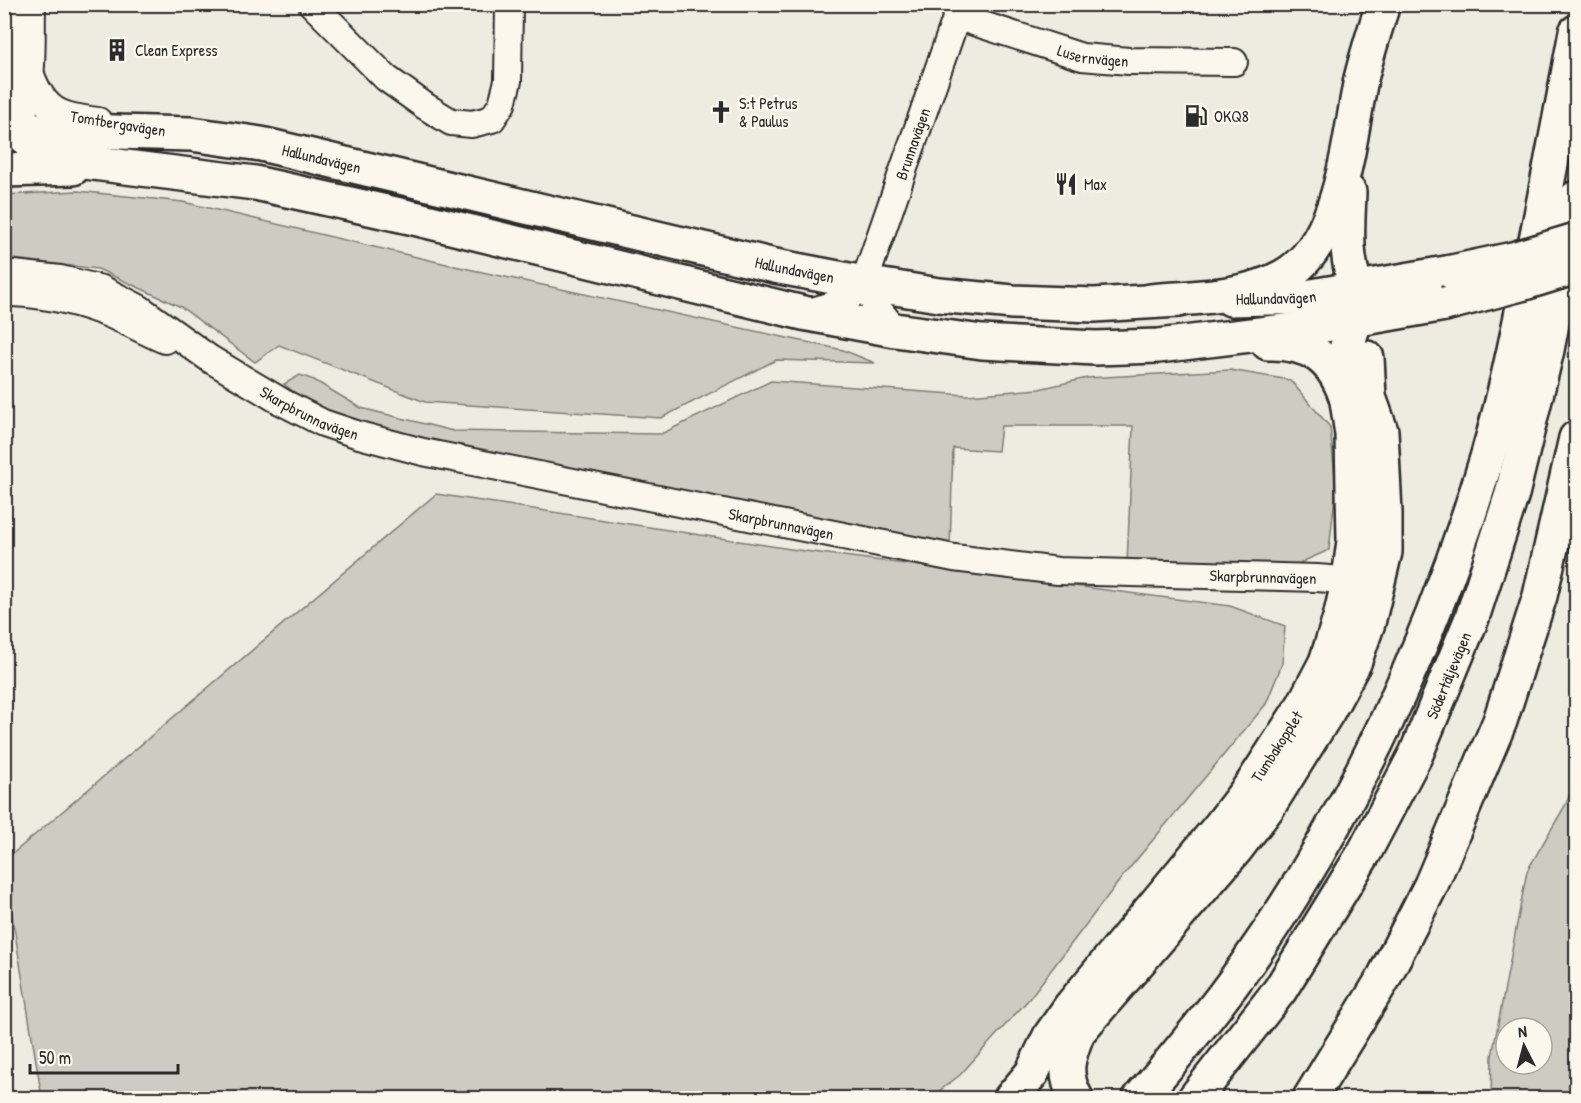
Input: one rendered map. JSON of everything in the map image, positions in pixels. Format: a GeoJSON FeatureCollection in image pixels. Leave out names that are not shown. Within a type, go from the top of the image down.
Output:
{"type":"FeatureCollection","features":[{"type":"Feature","properties":{"kind":"main road"},"geometry":{"type":"LineString","coordinates":[[1151,301],[1235,293],[1285,276],[1308,257],[1328,225],[1350,148],[1362,77],[1383,4]]}},
{"type":"Feature","properties":{"kind":"main road"},"geometry":{"type":"LineString","coordinates":[[1140,1098],[1191,1038],[1247,964],[1316,857],[1377,741],[1438,604],[1487,456],[1518,335],[1576,32]]}},
{"type":"Feature","properties":{"kind":"main road","name":"Hallundavägen"},"geometry":{"type":"LineString","coordinates":[[8,134],[191,134],[261,144],[775,266],[939,295],[1013,302],[1094,305],[1151,301],[1306,297],[1452,272],[1512,259],[1576,240]]}},
{"type":"Feature","properties":{"kind":"main road","name":"Hallundavägen"},"geometry":{"type":"LineString","coordinates":[[8,134],[32,144],[47,155],[69,160],[255,183],[425,221],[803,313],[895,330],[982,342],[1095,348],[1164,345],[1264,334],[1408,312],[1521,284],[1576,267]]}},
{"type":"Feature","properties":{"kind":"main road","name":"Tumbakopplet"},"geometry":{"type":"LineString","coordinates":[[1074,1095],[1068,1079],[1067,1065],[1078,1032],[1236,849],[1268,807],[1328,711],[1354,663],[1368,623],[1363,581],[1354,541],[1352,434],[1347,401],[1347,346],[1355,321],[1356,289],[1348,257],[1350,148]]}},
{"type":"Feature","properties":{"kind":"main road","name":"Hallundavägen"},"geometry":{"type":"LineString","coordinates":[[4,170],[119,167]]}},
{"type":"Feature","properties":{"kind":"main road","name":"Södertäljevägen"},"geometry":{"type":"LineString","coordinates":[[1195,1098],[1280,990],[1364,853],[1416,754],[1472,618],[1512,494],[1547,350],[1576,198]]}},
{"type":"Feature","properties":{"kind":"main road","name":"Tumbakopplet"},"geometry":{"type":"LineString","coordinates":[[1011,1098],[1032,1073],[1050,1036],[1071,1006],[1253,783],[1304,704],[1326,662],[1340,618],[1363,581],[1385,552],[1386,513],[1378,359],[1381,340],[1390,324],[1408,312]]}},
{"type":"Feature","properties":{"kind":"main road","name":"Tumbakopplet"},"geometry":{"type":"LineString","coordinates":[[1355,321],[1361,331],[1366,353],[1369,397],[1381,431]]}},
{"type":"Feature","properties":{"kind":"main road"},"geometry":{"type":"LineString","coordinates":[[1164,345],[1282,343],[1300,346],[1312,351],[1331,365],[1341,382],[1347,401]]}},
{"type":"Feature","properties":{"kind":"main road"},"geometry":{"type":"LineString","coordinates":[[1310,1098],[1383,979],[1431,885],[1500,721],[1540,596],[1576,438]]}},
{"type":"Feature","properties":{"kind":"street","name":"Tomtbergavägen"},"geometry":{"type":"LineString","coordinates":[[9,4],[14,81]]}},
{"type":"Feature","properties":{"kind":"street","name":"Tomtbergavägen"},"geometry":{"type":"LineString","coordinates":[[8,134],[14,81],[32,4]]}},
{"type":"Feature","properties":{"kind":"street"},"geometry":{"type":"LineString","coordinates":[[312,4],[386,78],[452,122],[472,124],[492,118],[502,104],[507,81],[510,4]]}},
{"type":"Feature","properties":{"kind":"street","name":"Lusernvägen"},"geometry":{"type":"LineString","coordinates":[[960,10],[1082,57],[1129,62],[1234,62]]}},
{"type":"Feature","properties":{"kind":"street","name":"Brunnavägen"},"geometry":{"type":"LineString","coordinates":[[864,283],[960,10]]}},
{"type":"Feature","properties":{"kind":"street","name":"Tomtbergavägen"},"geometry":{"type":"LineString","coordinates":[[14,81],[39,96],[49,107],[66,115],[191,134]]}},
{"type":"Feature","properties":{"kind":"street","name":"Skarpbrunnavägen"},"geometry":{"type":"LineString","coordinates":[[4,273],[60,279],[102,289],[139,308],[210,359],[282,402],[323,423],[412,449],[954,558],[1058,571],[1363,581]]}},
{"type":"Feature","properties":{"kind":"street"},"geometry":{"type":"LineString","coordinates":[[803,313],[852,297],[864,283],[878,309],[895,330]]}},
{"type":"Feature","properties":{"kind":"street","name":"Skarpbrunnavägen"},"geometry":{"type":"LineString","coordinates":[[4,293],[21,293],[101,311],[210,359]]}},
{"type":"Feature","properties":{"kind":"shaded area"},"geometry":{"type":"Polygon","coordinates":[[[77,191],[183,202],[459,267],[843,350],[875,363],[776,360],[661,418],[425,402],[279,345],[255,362],[181,307],[98,269],[5,258],[5,195],[77,191]]]}},
{"type":"Feature","properties":{"kind":"shaded area"},"geometry":{"type":"Polygon","coordinates":[[[1230,370],[1290,380],[1330,427],[1336,487],[1329,550],[1295,565],[1127,564],[1133,426],[1001,426],[998,451],[953,448],[950,548],[677,495],[328,419],[284,384],[300,375],[314,380],[361,408],[453,431],[661,434],[771,381],[967,395],[1039,389],[1087,378],[1230,370]]]}},
{"type":"Feature","properties":{"kind":"shaded area"},"geometry":{"type":"Polygon","coordinates":[[[436,494],[797,550],[1230,606],[1285,626],[1282,664],[1266,704],[1123,876],[1029,999],[960,1075],[930,1098],[42,1098],[4,861],[436,494]]]}},
{"type":"Feature","properties":{"kind":"shaded area"},"geometry":{"type":"Polygon","coordinates":[[[1576,775],[1576,1098],[1491,1098],[1494,1045],[1494,1076],[1554,1076],[1554,1016],[1500,1016],[1527,871],[1566,804],[1576,775]]]}},
{"type":"Feature","properties":{"kind":"place","name":"Clean Express"},"geometry":{"type":"Point","coordinates":[117,50]}},
{"type":"Feature","properties":{"kind":"place","name":"S:t Petrus & Paulus"},"geometry":{"type":"Point","coordinates":[721,112]}},
{"type":"Feature","properties":{"kind":"place","name":"OKQ8"},"geometry":{"type":"Point","coordinates":[1196,116]}},
{"type":"Feature","properties":{"kind":"place","name":"Max"},"geometry":{"type":"Point","coordinates":[1066,184]}}]}
